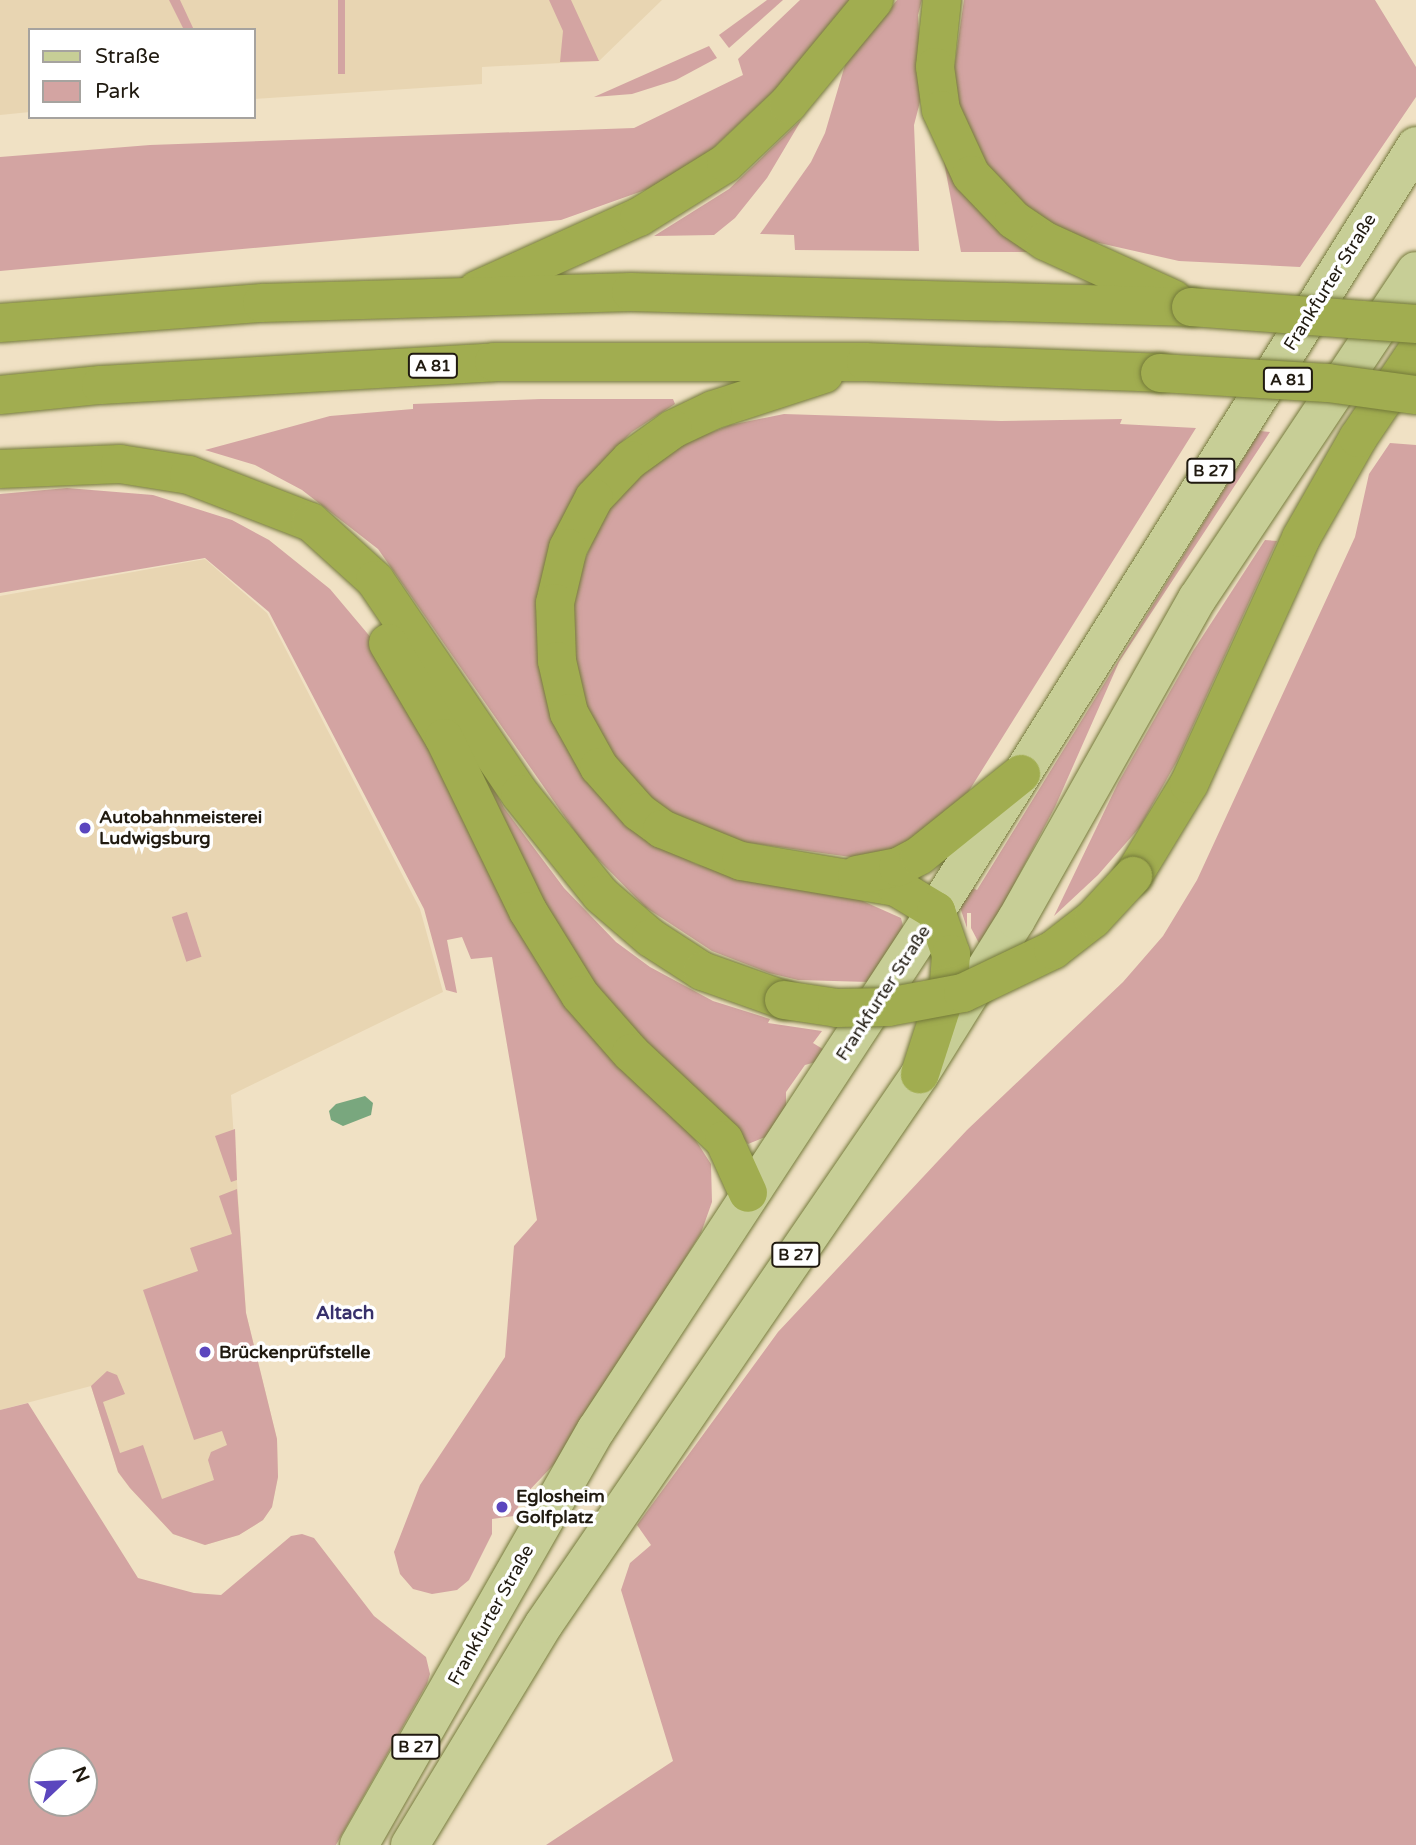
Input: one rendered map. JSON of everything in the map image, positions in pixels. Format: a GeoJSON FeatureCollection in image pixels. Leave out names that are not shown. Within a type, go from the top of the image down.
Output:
{"type":"FeatureCollection","features":[{"type":"Feature","properties":{"kind":"highway"},"geometry":{"type":"LineString","coordinates":[[463,297],[639,217],[726,163],[789,104],[874,0]]}},
{"type":"Feature","properties":{"kind":"highway"},"geometry":{"type":"LineString","coordinates":[[942,0],[935,67],[941,110],[954,144],[987,195],[1045,241],[1191,307]]}},
{"type":"Feature","properties":{"kind":"highway"},"geometry":{"type":"LineString","coordinates":[[0,323],[262,303],[764,293],[1191,307],[1416,324]]}},
{"type":"Feature","properties":{"kind":"highway"},"geometry":{"type":"LineString","coordinates":[[0,469],[93,464],[156,469],[213,482],[311,522],[374,580],[520,794],[601,895],[651,939],[702,971],[784,1000],[876,1008],[963,993],[1063,943],[1093,919],[1133,876],[1189,784],[1301,538],[1358,438],[1416,352]]}},
{"type":"Feature","properties":{"kind":"highway","name":"A 81"},"geometry":{"type":"LineString","coordinates":[[0,395],[101,385],[494,362],[866,362],[1248,377],[1416,395]]}},
{"type":"Feature","properties":{"kind":"highway"},"geometry":{"type":"LineString","coordinates":[[866,362],[713,410],[673,429],[630,460],[594,498],[568,548],[555,603],[557,661],[569,713],[599,767],[639,812],[692,845],[741,861],[845,876],[896,887],[936,911]]}},
{"type":"Feature","properties":{"kind":"highway"},"geometry":{"type":"LineString","coordinates":[[281,512],[318,561],[369,613],[408,673],[511,879],[580,995],[631,1053],[724,1140],[748,1193]]}},
{"type":"Feature","properties":{"kind":"highway"},"geometry":{"type":"LineString","coordinates":[[845,876],[898,867],[919,856],[1021,774]]}},
{"type":"Feature","properties":{"kind":"highway","name":"B 27"},"geometry":{"type":"LineString","coordinates":[[920,1074],[949,984],[951,954],[936,911]]}},
{"type":"Feature","properties":{"kind":"main road","name":"Frankfurter Straße"},"geometry":{"type":"LineString","coordinates":[[359,1845],[596,1430],[748,1193],[818,1094],[936,911],[1416,146]]}},
{"type":"Feature","properties":{"kind":"main road","name":"B 27"},"geometry":{"type":"LineString","coordinates":[[410,1845],[544,1624],[920,1074],[1035,889],[1197,599],[1416,271]]}},
{"type":"Feature","properties":{"kind":"shaded area"},"geometry":{"type":"Polygon","coordinates":[[[0,0],[662,0],[599,61],[482,67],[482,84],[256,99],[256,28],[28,28],[28,112],[0,115],[0,0]]]}},
{"type":"Feature","properties":{"kind":"shaded area"},"geometry":{"type":"Polygon","coordinates":[[[205,559],[267,613],[420,909],[443,992],[231,1095],[246,1313],[277,1439],[278,1477],[272,1507],[263,1520],[239,1535],[205,1545],[173,1534],[118,1472],[91,1386],[0,1410],[0,596],[205,559]]]}},
{"type":"Feature","properties":{"kind":"shaded area"},"geometry":{"type":"Polygon","coordinates":[[[365,1096],[373,1103],[371,1115],[343,1126],[331,1120],[329,1111],[336,1104],[365,1096]]]}},
{"type":"Feature","properties":{"kind":"green space"},"geometry":{"type":"Polygon","coordinates":[[[169,0],[180,0],[193,28],[183,28],[169,0]]]}},
{"type":"Feature","properties":{"kind":"green space"},"geometry":{"type":"Polygon","coordinates":[[[338,0],[345,0],[345,74],[338,74],[338,0]]]}},
{"type":"Feature","properties":{"kind":"green space"},"geometry":{"type":"Polygon","coordinates":[[[549,0],[571,0],[599,61],[560,62],[563,31],[549,0]]]}},
{"type":"Feature","properties":{"kind":"green space"},"geometry":{"type":"Polygon","coordinates":[[[767,0],[783,0],[729,48],[719,35],[767,0]]]}},
{"type":"Feature","properties":{"kind":"green space"},"geometry":{"type":"Polygon","coordinates":[[[800,0],[855,0],[812,55],[705,156],[648,189],[561,220],[0,271],[0,157],[150,145],[634,128],[743,75],[738,59],[800,0]]]}},
{"type":"Feature","properties":{"kind":"green space"},"geometry":{"type":"Polygon","coordinates":[[[897,0],[922,0],[918,15],[922,94],[914,125],[919,251],[795,250],[794,235],[760,234],[811,162],[825,133],[845,65],[897,0]]]}},
{"type":"Feature","properties":{"kind":"green space"},"geometry":{"type":"Polygon","coordinates":[[[964,0],[1375,0],[1416,67],[1416,97],[1300,267],[1179,261],[1086,240],[1084,244],[994,185],[951,89],[964,0]]]}},
{"type":"Feature","properties":{"kind":"green space"},"geometry":{"type":"Polygon","coordinates":[[[709,46],[717,58],[676,80],[632,94],[594,97],[709,46]]]}},
{"type":"Feature","properties":{"kind":"green space"},"geometry":{"type":"Polygon","coordinates":[[[802,119],[767,178],[735,218],[714,235],[654,236],[729,189],[802,119]]]}},
{"type":"Feature","properties":{"kind":"green space"},"geometry":{"type":"Polygon","coordinates":[[[943,157],[1036,252],[961,252],[943,157]]]}},
{"type":"Feature","properties":{"kind":"green space"},"geometry":{"type":"Polygon","coordinates":[[[541,399],[673,399],[675,404],[632,432],[606,458],[539,635],[658,844],[696,864],[745,878],[856,898],[901,918],[904,930],[869,982],[798,980],[769,973],[712,951],[645,907],[585,846],[378,549],[302,490],[255,465],[205,450],[330,416],[413,409],[413,404],[541,399]]]}},
{"type":"Feature","properties":{"kind":"green space"},"geometry":{"type":"Polygon","coordinates":[[[784,414],[1001,421],[1122,419],[1120,424],[1196,428],[957,810],[915,843],[858,858],[727,840],[659,806],[618,768],[589,716],[571,643],[575,583],[607,507],[654,463],[691,440],[730,425],[784,414]]]}},
{"type":"Feature","properties":{"kind":"green space"},"geometry":{"type":"Polygon","coordinates":[[[1260,431],[1270,432],[1119,662],[1055,807],[981,947],[971,928],[971,913],[967,913],[967,928],[960,907],[973,888],[977,890],[1260,431]]]}},
{"type":"Feature","properties":{"kind":"green space"},"geometry":{"type":"Polygon","coordinates":[[[1390,443],[1416,445],[1416,1845],[546,1845],[673,1761],[621,1590],[630,1563],[651,1545],[637,1525],[778,1332],[967,1130],[1123,982],[1163,936],[1197,880],[1355,537],[1369,474],[1390,443]]]}},
{"type":"Feature","properties":{"kind":"green space"},"geometry":{"type":"Polygon","coordinates":[[[67,488],[153,495],[232,520],[269,540],[330,589],[383,652],[711,1164],[712,1202],[701,1233],[562,1456],[522,1498],[514,1516],[492,1519],[492,1534],[469,1580],[457,1590],[432,1594],[413,1589],[400,1574],[394,1552],[420,1485],[505,1357],[514,1246],[537,1220],[492,957],[471,959],[462,937],[447,940],[457,993],[446,990],[424,909],[269,612],[205,558],[0,593],[0,494],[67,488]]]}},
{"type":"Feature","properties":{"kind":"green space"},"geometry":{"type":"Polygon","coordinates":[[[1265,540],[1277,541],[1177,761],[1140,827],[1098,875],[1054,916],[1118,783],[1193,651],[1265,540]]]}},
{"type":"Feature","properties":{"kind":"green space"},"geometry":{"type":"Polygon","coordinates":[[[485,772],[504,808],[564,888],[616,942],[650,967],[713,1001],[770,1019],[768,1023],[822,1031],[813,1043],[826,1051],[816,1062],[805,1065],[786,1092],[786,1112],[768,1136],[748,1144],[608,1003],[568,947],[475,776],[485,772]]]}},
{"type":"Feature","properties":{"kind":"green space"},"geometry":{"type":"Polygon","coordinates":[[[187,912],[202,957],[186,962],[172,917],[187,912]]]}},
{"type":"Feature","properties":{"kind":"green space"},"geometry":{"type":"Polygon","coordinates":[[[235,1129],[237,1180],[231,1182],[215,1136],[235,1129]]]}},
{"type":"Feature","properties":{"kind":"green space"},"geometry":{"type":"Polygon","coordinates":[[[237,1189],[246,1313],[277,1439],[278,1477],[272,1507],[263,1520],[239,1535],[205,1545],[173,1534],[118,1472],[91,1386],[107,1371],[117,1375],[125,1394],[103,1402],[120,1453],[143,1445],[162,1499],[214,1480],[208,1460],[211,1452],[227,1445],[222,1431],[194,1440],[143,1290],[198,1271],[190,1248],[232,1234],[219,1196],[237,1189]]]}},
{"type":"Feature","properties":{"kind":"green space"},"geometry":{"type":"Polygon","coordinates":[[[28,1403],[138,1578],[194,1593],[221,1595],[291,1536],[302,1534],[314,1538],[374,1616],[426,1657],[430,1674],[427,1684],[336,1845],[0,1845],[0,1410],[28,1403]]]}},
{"type":"Feature","properties":{"kind":"place","name":"Autobahnmeisterei Ludwigsburg"},"geometry":{"type":"Point","coordinates":[85,828]}},
{"type":"Feature","properties":{"kind":"place","name":"Brückenprüfstelle"},"geometry":{"type":"Point","coordinates":[205,1352]}},
{"type":"Feature","properties":{"kind":"place","name":"Eglosheim Golfplatz"},"geometry":{"type":"Point","coordinates":[502,1507]}},
{"type":"Feature","properties":{"kind":"district","name":"Altach"},"geometry":{"type":"Point","coordinates":[345,1314]}}]}
